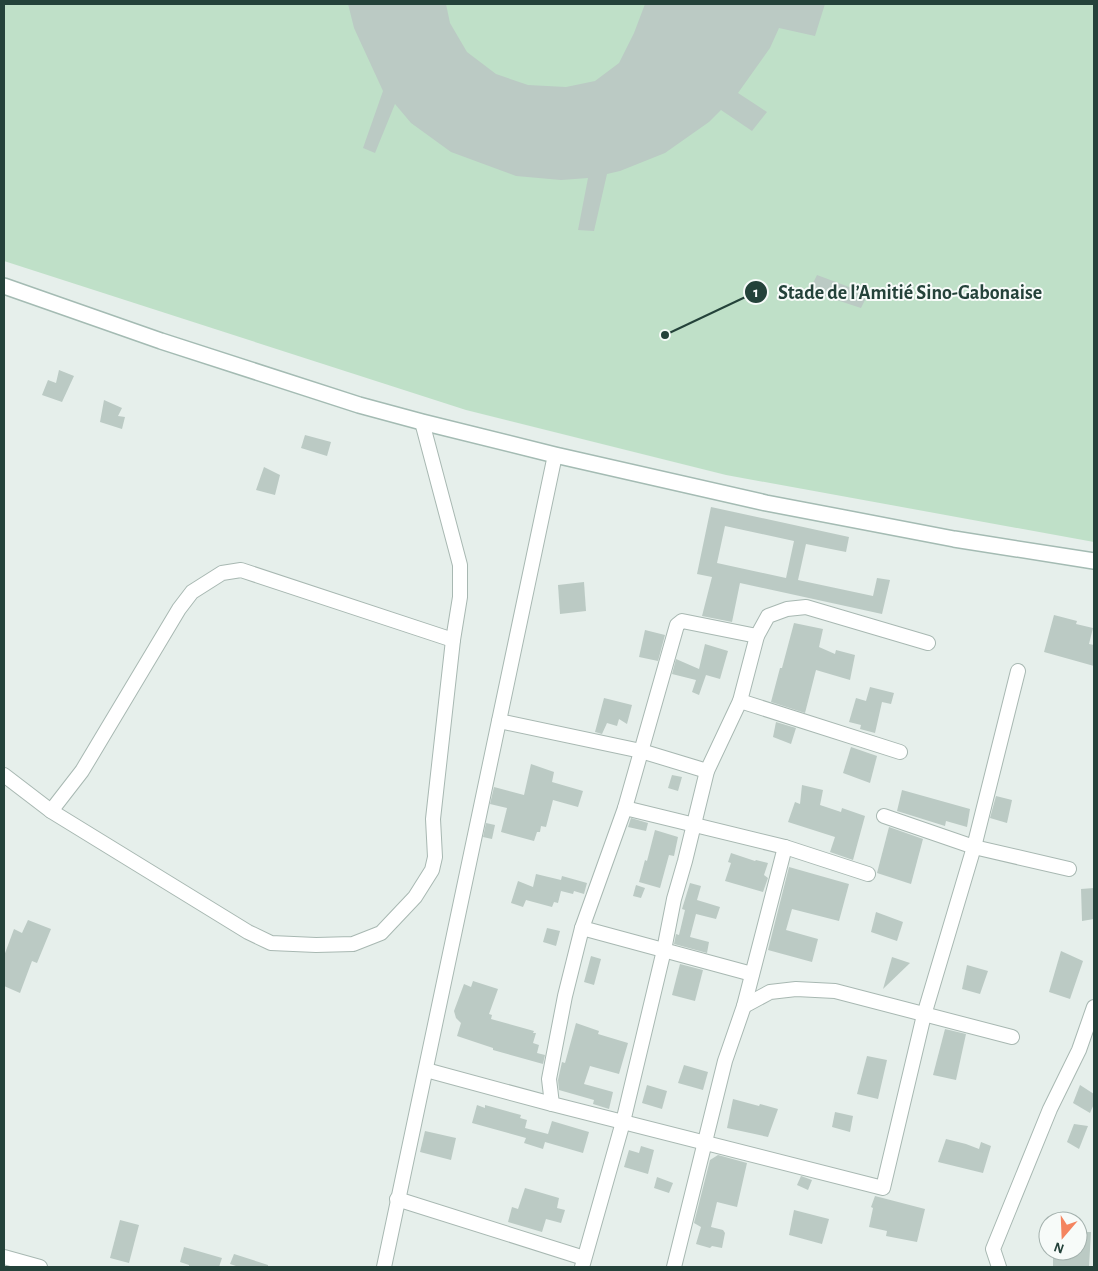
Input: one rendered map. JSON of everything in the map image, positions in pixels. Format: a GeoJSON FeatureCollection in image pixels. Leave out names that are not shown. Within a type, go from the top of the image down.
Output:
{"type":"FeatureCollection","features":[{"type":"Feature","properties":{"kind":"main road"},"geometry":{"type":"LineString","coordinates":[[4,286],[170,344],[359,405],[422,422],[554,455],[766,503],[954,539],[1094,561]]}},
{"type":"Feature","properties":{"kind":"street"},"geometry":{"type":"LineString","coordinates":[[4,775],[51,811],[248,932],[271,943],[354,944],[381,933],[423,885],[432,870],[435,857],[433,819],[453,640],[460,597],[460,565],[422,422]]}},
{"type":"Feature","properties":{"kind":"street"},"geometry":{"type":"LineString","coordinates":[[384,1267],[554,455]]}},
{"type":"Feature","properties":{"kind":"street"},"geometry":{"type":"LineString","coordinates":[[51,811],[82,771],[178,609],[192,592],[222,573],[241,570],[453,640]]}},
{"type":"Feature","properties":{"kind":"street"},"geometry":{"type":"LineString","coordinates":[[397,1199],[583,1263],[623,1122],[664,950],[674,899],[707,771],[740,701],[756,636],[768,616],[788,609],[806,606],[928,642]]}},
{"type":"Feature","properties":{"kind":"street"},"geometry":{"type":"LineString","coordinates":[[552,1104],[549,1079],[582,928],[625,808],[677,625],[682,622],[756,636]]}},
{"type":"Feature","properties":{"kind":"street"},"geometry":{"type":"LineString","coordinates":[[426,1070],[883,1188],[924,1015],[974,847],[1018,672]]}},
{"type":"Feature","properties":{"kind":"street"},"geometry":{"type":"LineString","coordinates":[[740,701],[900,752]]}},
{"type":"Feature","properties":{"kind":"street"},"geometry":{"type":"LineString","coordinates":[[499,721],[641,751],[707,771]]}},
{"type":"Feature","properties":{"kind":"street"},"geometry":{"type":"LineString","coordinates":[[625,808],[786,847],[868,874]]}},
{"type":"Feature","properties":{"kind":"street"},"geometry":{"type":"LineString","coordinates":[[884,816],[974,847],[1069,869]]}},
{"type":"Feature","properties":{"kind":"street"},"geometry":{"type":"LineString","coordinates":[[674,1267],[725,1061],[744,1006],[786,847]]}},
{"type":"Feature","properties":{"kind":"street"},"geometry":{"type":"LineString","coordinates":[[582,928],[752,974]]}},
{"type":"Feature","properties":{"kind":"street"},"geometry":{"type":"LineString","coordinates":[[744,1006],[770,992],[796,989],[835,991],[1012,1037]]}},
{"type":"Feature","properties":{"kind":"street"},"geometry":{"type":"LineString","coordinates":[[999,1267],[993,1249],[1050,1109],[1079,1050],[1094,1007]]}},
{"type":"Feature","properties":{"kind":"street"},"geometry":{"type":"LineString","coordinates":[[4,1257],[40,1267]]}},
{"type":"Feature","properties":{"kind":"green space"},"geometry":{"type":"Polygon","coordinates":[[[4,4],[1094,4],[1094,542],[726,475],[466,410],[4,261],[4,4]]]}},
{"type":"Feature","properties":{"kind":"building"},"geometry":{"type":"Polygon","coordinates":[[[348,4],[446,4],[450,23],[467,52],[496,74],[528,85],[566,87],[595,81],[619,63],[634,33],[645,4],[825,4],[815,36],[779,28],[770,48],[738,93],[767,112],[752,131],[721,110],[709,122],[665,153],[620,171],[607,174],[594,231],[578,230],[588,178],[561,180],[516,176],[451,152],[411,123],[395,104],[375,153],[363,148],[383,91],[354,28],[348,4]]]}},
{"type":"Feature","properties":{"kind":"building"},"geometry":{"type":"Polygon","coordinates":[[[817,275],[868,294],[861,308],[809,291],[817,275]]]}},
{"type":"Feature","properties":{"kind":"building"},"geometry":{"type":"Polygon","coordinates":[[[59,370],[74,376],[62,402],[42,395],[48,380],[56,383],[59,370]]]}},
{"type":"Feature","properties":{"kind":"building"},"geometry":{"type":"Polygon","coordinates":[[[104,400],[122,408],[118,416],[125,417],[122,429],[100,422],[104,400]]]}},
{"type":"Feature","properties":{"kind":"building"},"geometry":{"type":"Polygon","coordinates":[[[305,435],[331,442],[327,456],[301,448],[305,435]]]}},
{"type":"Feature","properties":{"kind":"building"},"geometry":{"type":"Polygon","coordinates":[[[264,467],[280,475],[275,495],[256,490],[264,467]]]}},
{"type":"Feature","properties":{"kind":"building"},"geometry":{"type":"Polygon","coordinates":[[[711,507],[849,537],[846,552],[806,544],[798,580],[873,596],[877,578],[890,580],[882,614],[740,583],[732,622],[702,616],[712,577],[697,574],[711,507]],[[725,526],[717,563],[786,578],[794,541],[725,526]]]}},
{"type":"Feature","properties":{"kind":"building"},"geometry":{"type":"Polygon","coordinates":[[[584,582],[586,611],[560,614],[558,585],[584,582]]]}},
{"type":"Feature","properties":{"kind":"building"},"geometry":{"type":"Polygon","coordinates":[[[1054,615],[1077,621],[1076,624],[1093,628],[1089,644],[1094,645],[1094,666],[1044,652],[1054,615]]]}},
{"type":"Feature","properties":{"kind":"building"},"geometry":{"type":"Polygon","coordinates":[[[794,623],[823,629],[819,647],[835,654],[836,650],[855,655],[850,680],[816,670],[805,713],[771,702],[794,623]]]}},
{"type":"Feature","properties":{"kind":"building"},"geometry":{"type":"Polygon","coordinates":[[[645,630],[665,635],[658,661],[639,657],[645,630]]]}},
{"type":"Feature","properties":{"kind":"building"},"geometry":{"type":"Polygon","coordinates":[[[705,644],[728,651],[720,679],[706,675],[699,695],[692,692],[696,680],[672,674],[676,659],[699,669],[705,644]]]}},
{"type":"Feature","properties":{"kind":"building"},"geometry":{"type":"Polygon","coordinates":[[[870,687],[894,693],[891,704],[882,702],[875,733],[860,729],[861,725],[849,722],[856,698],[866,701],[870,687]]]}},
{"type":"Feature","properties":{"kind":"building"},"geometry":{"type":"Polygon","coordinates":[[[604,698],[632,705],[627,724],[619,719],[617,726],[607,723],[602,734],[595,732],[604,698]]]}},
{"type":"Feature","properties":{"kind":"building"},"geometry":{"type":"Polygon","coordinates":[[[776,722],[796,728],[791,744],[773,737],[776,722]]]}},
{"type":"Feature","properties":{"kind":"building"},"geometry":{"type":"Polygon","coordinates":[[[851,747],[877,756],[870,783],[843,773],[851,747]]]}},
{"type":"Feature","properties":{"kind":"building"},"geometry":{"type":"Polygon","coordinates":[[[531,764],[554,772],[552,782],[583,791],[578,807],[553,800],[546,827],[541,826],[540,832],[537,832],[534,841],[501,832],[507,808],[490,804],[494,787],[524,795],[531,764]]]}},
{"type":"Feature","properties":{"kind":"building"},"geometry":{"type":"Polygon","coordinates":[[[672,775],[682,777],[678,791],[668,788],[672,775]]]}},
{"type":"Feature","properties":{"kind":"building"},"geometry":{"type":"Polygon","coordinates":[[[802,785],[823,790],[820,805],[841,812],[842,808],[865,816],[853,860],[830,852],[835,837],[788,822],[795,802],[800,804],[802,785]]]}},
{"type":"Feature","properties":{"kind":"building"},"geometry":{"type":"Polygon","coordinates":[[[902,790],[970,809],[967,827],[946,821],[945,826],[897,811],[902,790]]]}},
{"type":"Feature","properties":{"kind":"building"},"geometry":{"type":"Polygon","coordinates":[[[996,796],[1012,800],[1007,823],[990,818],[996,796]]]}},
{"type":"Feature","properties":{"kind":"building"},"geometry":{"type":"Polygon","coordinates":[[[631,818],[648,823],[646,831],[628,827],[631,818]]]}},
{"type":"Feature","properties":{"kind":"building"},"geometry":{"type":"Polygon","coordinates":[[[486,823],[495,825],[492,839],[483,837],[486,823]]]}},
{"type":"Feature","properties":{"kind":"building"},"geometry":{"type":"Polygon","coordinates":[[[889,827],[923,839],[911,884],[877,873],[889,827]]]}},
{"type":"Feature","properties":{"kind":"building"},"geometry":{"type":"Polygon","coordinates":[[[655,830],[678,837],[674,856],[669,855],[660,888],[639,882],[655,830]]]}},
{"type":"Feature","properties":{"kind":"building"},"geometry":{"type":"Polygon","coordinates":[[[731,853],[768,863],[764,875],[768,878],[763,892],[725,881],[731,863],[728,862],[731,853]]]}},
{"type":"Feature","properties":{"kind":"building"},"geometry":{"type":"Polygon","coordinates":[[[789,867],[849,884],[839,921],[792,909],[786,930],[818,939],[812,962],[768,950],[789,867]]]}},
{"type":"Feature","properties":{"kind":"building"},"geometry":{"type":"Polygon","coordinates":[[[536,874],[561,880],[562,876],[587,883],[584,894],[574,891],[573,894],[561,891],[558,903],[554,902],[552,907],[526,900],[523,907],[511,903],[518,881],[533,887],[536,874]]]}},
{"type":"Feature","properties":{"kind":"building"},"geometry":{"type":"Polygon","coordinates":[[[690,883],[701,886],[697,900],[720,907],[716,919],[696,914],[690,937],[709,942],[707,953],[674,944],[676,934],[679,935],[685,910],[682,909],[690,883]]]}},
{"type":"Feature","properties":{"kind":"building"},"geometry":{"type":"Polygon","coordinates":[[[636,885],[645,888],[641,898],[633,896],[636,885]]]}},
{"type":"Feature","properties":{"kind":"building"},"geometry":{"type":"Polygon","coordinates":[[[1094,888],[1094,919],[1082,921],[1081,889],[1094,888]]]}},
{"type":"Feature","properties":{"kind":"building"},"geometry":{"type":"Polygon","coordinates":[[[876,912],[903,922],[897,941],[871,932],[876,912]]]}},
{"type":"Feature","properties":{"kind":"building"},"geometry":{"type":"Polygon","coordinates":[[[28,920],[51,929],[37,963],[32,961],[20,993],[4,986],[4,956],[14,929],[22,933],[28,920]]]}},
{"type":"Feature","properties":{"kind":"building"},"geometry":{"type":"Polygon","coordinates":[[[547,928],[560,931],[556,946],[543,942],[547,928]]]}},
{"type":"Feature","properties":{"kind":"building"},"geometry":{"type":"Polygon","coordinates":[[[1061,951],[1083,961],[1070,999],[1049,992],[1061,951]]]}},
{"type":"Feature","properties":{"kind":"building"},"geometry":{"type":"Polygon","coordinates":[[[591,956],[601,959],[594,985],[584,982],[591,956]]]}},
{"type":"Feature","properties":{"kind":"building"},"geometry":{"type":"Polygon","coordinates":[[[892,957],[910,963],[883,989],[892,957]]]}},
{"type":"Feature","properties":{"kind":"building"},"geometry":{"type":"Polygon","coordinates":[[[680,964],[703,970],[695,1001],[672,995],[680,964]]]}},
{"type":"Feature","properties":{"kind":"building"},"geometry":{"type":"Polygon","coordinates":[[[967,965],[988,971],[980,994],[962,989],[967,965]]]}},
{"type":"Feature","properties":{"kind":"building"},"geometry":{"type":"Polygon","coordinates":[[[473,981],[498,989],[489,1014],[492,1015],[491,1019],[536,1033],[533,1043],[539,1045],[537,1053],[545,1055],[543,1064],[493,1050],[493,1048],[457,1036],[461,1023],[456,1018],[454,1011],[464,984],[471,987],[473,981]]]}},
{"type":"Feature","properties":{"kind":"building"},"geometry":{"type":"Polygon","coordinates":[[[576,1023],[599,1031],[598,1034],[628,1043],[619,1074],[590,1066],[584,1084],[613,1092],[609,1109],[593,1104],[594,1100],[559,1090],[558,1080],[562,1062],[565,1063],[576,1023]]]}},
{"type":"Feature","properties":{"kind":"building"},"geometry":{"type":"Polygon","coordinates":[[[945,1029],[966,1034],[956,1080],[933,1075],[945,1029]]]}},
{"type":"Feature","properties":{"kind":"building"},"geometry":{"type":"Polygon","coordinates":[[[867,1056],[887,1060],[878,1099],[857,1094],[867,1056]]]}},
{"type":"Feature","properties":{"kind":"building"},"geometry":{"type":"Polygon","coordinates":[[[684,1065],[708,1072],[703,1090],[678,1083],[684,1065]]]}},
{"type":"Feature","properties":{"kind":"building"},"geometry":{"type":"Polygon","coordinates":[[[647,1085],[667,1091],[662,1109],[642,1103],[647,1085]]]}},
{"type":"Feature","properties":{"kind":"building"},"geometry":{"type":"Polygon","coordinates":[[[1080,1085],[1094,1094],[1094,1104],[1090,1113],[1073,1103],[1080,1085]]]}},
{"type":"Feature","properties":{"kind":"building"},"geometry":{"type":"Polygon","coordinates":[[[733,1099],[778,1109],[768,1137],[727,1128],[733,1099]]]}},
{"type":"Feature","properties":{"kind":"building"},"geometry":{"type":"Polygon","coordinates":[[[477,1105],[485,1108],[485,1105],[521,1115],[520,1118],[527,1120],[525,1128],[548,1134],[552,1121],[589,1132],[583,1153],[545,1142],[543,1149],[524,1143],[526,1138],[472,1123],[477,1105]]]}},
{"type":"Feature","properties":{"kind":"building"},"geometry":{"type":"Polygon","coordinates":[[[835,1112],[853,1116],[850,1132],[832,1127],[835,1112]]]}},
{"type":"Feature","properties":{"kind":"building"},"geometry":{"type":"Polygon","coordinates":[[[1074,1124],[1088,1126],[1079,1149],[1067,1142],[1074,1124]]]}},
{"type":"Feature","properties":{"kind":"building"},"geometry":{"type":"Polygon","coordinates":[[[425,1131],[456,1138],[451,1160],[420,1152],[425,1131]]]}},
{"type":"Feature","properties":{"kind":"building"},"geometry":{"type":"Polygon","coordinates":[[[946,1139],[979,1149],[981,1142],[991,1146],[983,1173],[938,1162],[946,1139]]]}},
{"type":"Feature","properties":{"kind":"building"},"geometry":{"type":"Polygon","coordinates":[[[641,1146],[654,1150],[648,1174],[624,1167],[629,1150],[639,1153],[641,1146]]]}},
{"type":"Feature","properties":{"kind":"building"},"geometry":{"type":"Polygon","coordinates":[[[718,1155],[747,1163],[737,1207],[717,1202],[711,1227],[723,1230],[725,1233],[722,1248],[712,1246],[710,1248],[696,1244],[701,1227],[694,1223],[710,1160],[718,1155]]]}},
{"type":"Feature","properties":{"kind":"building"},"geometry":{"type":"Polygon","coordinates":[[[801,1176],[812,1180],[808,1190],[797,1185],[801,1176]]]}},
{"type":"Feature","properties":{"kind":"building"},"geometry":{"type":"Polygon","coordinates":[[[657,1177],[673,1183],[669,1193],[654,1188],[657,1177]]]}},
{"type":"Feature","properties":{"kind":"building"},"geometry":{"type":"Polygon","coordinates":[[[525,1188],[559,1198],[557,1208],[565,1210],[561,1223],[546,1219],[542,1232],[508,1222],[512,1207],[518,1209],[525,1188]]]}},
{"type":"Feature","properties":{"kind":"building"},"geometry":{"type":"Polygon","coordinates":[[[875,1196],[925,1209],[917,1242],[886,1236],[887,1231],[869,1227],[873,1208],[871,1207],[875,1196]]]}},
{"type":"Feature","properties":{"kind":"building"},"geometry":{"type":"Polygon","coordinates":[[[794,1210],[829,1219],[822,1244],[789,1235],[794,1210]]]}},
{"type":"Feature","properties":{"kind":"building"},"geometry":{"type":"Polygon","coordinates":[[[120,1220],[139,1225],[129,1263],[110,1258],[120,1220]]]}},
{"type":"Feature","properties":{"kind":"building"},"geometry":{"type":"Polygon","coordinates":[[[1088,1232],[1091,1232],[1089,1267],[1053,1267],[1053,1261],[1088,1261],[1088,1232]]]}},
{"type":"Feature","properties":{"kind":"building"},"geometry":{"type":"Polygon","coordinates":[[[184,1247],[222,1258],[219,1267],[189,1267],[189,1265],[180,1262],[184,1247]]]}},
{"type":"Feature","properties":{"kind":"building"},"geometry":{"type":"Polygon","coordinates":[[[234,1254],[268,1265],[268,1267],[239,1267],[230,1264],[234,1254]]]}},
{"type":"Feature","properties":{"kind":"place","name":"Stade de l’Amitié Sino-Gabonaise"},"geometry":{"type":"Point","coordinates":[665,335]}}]}
